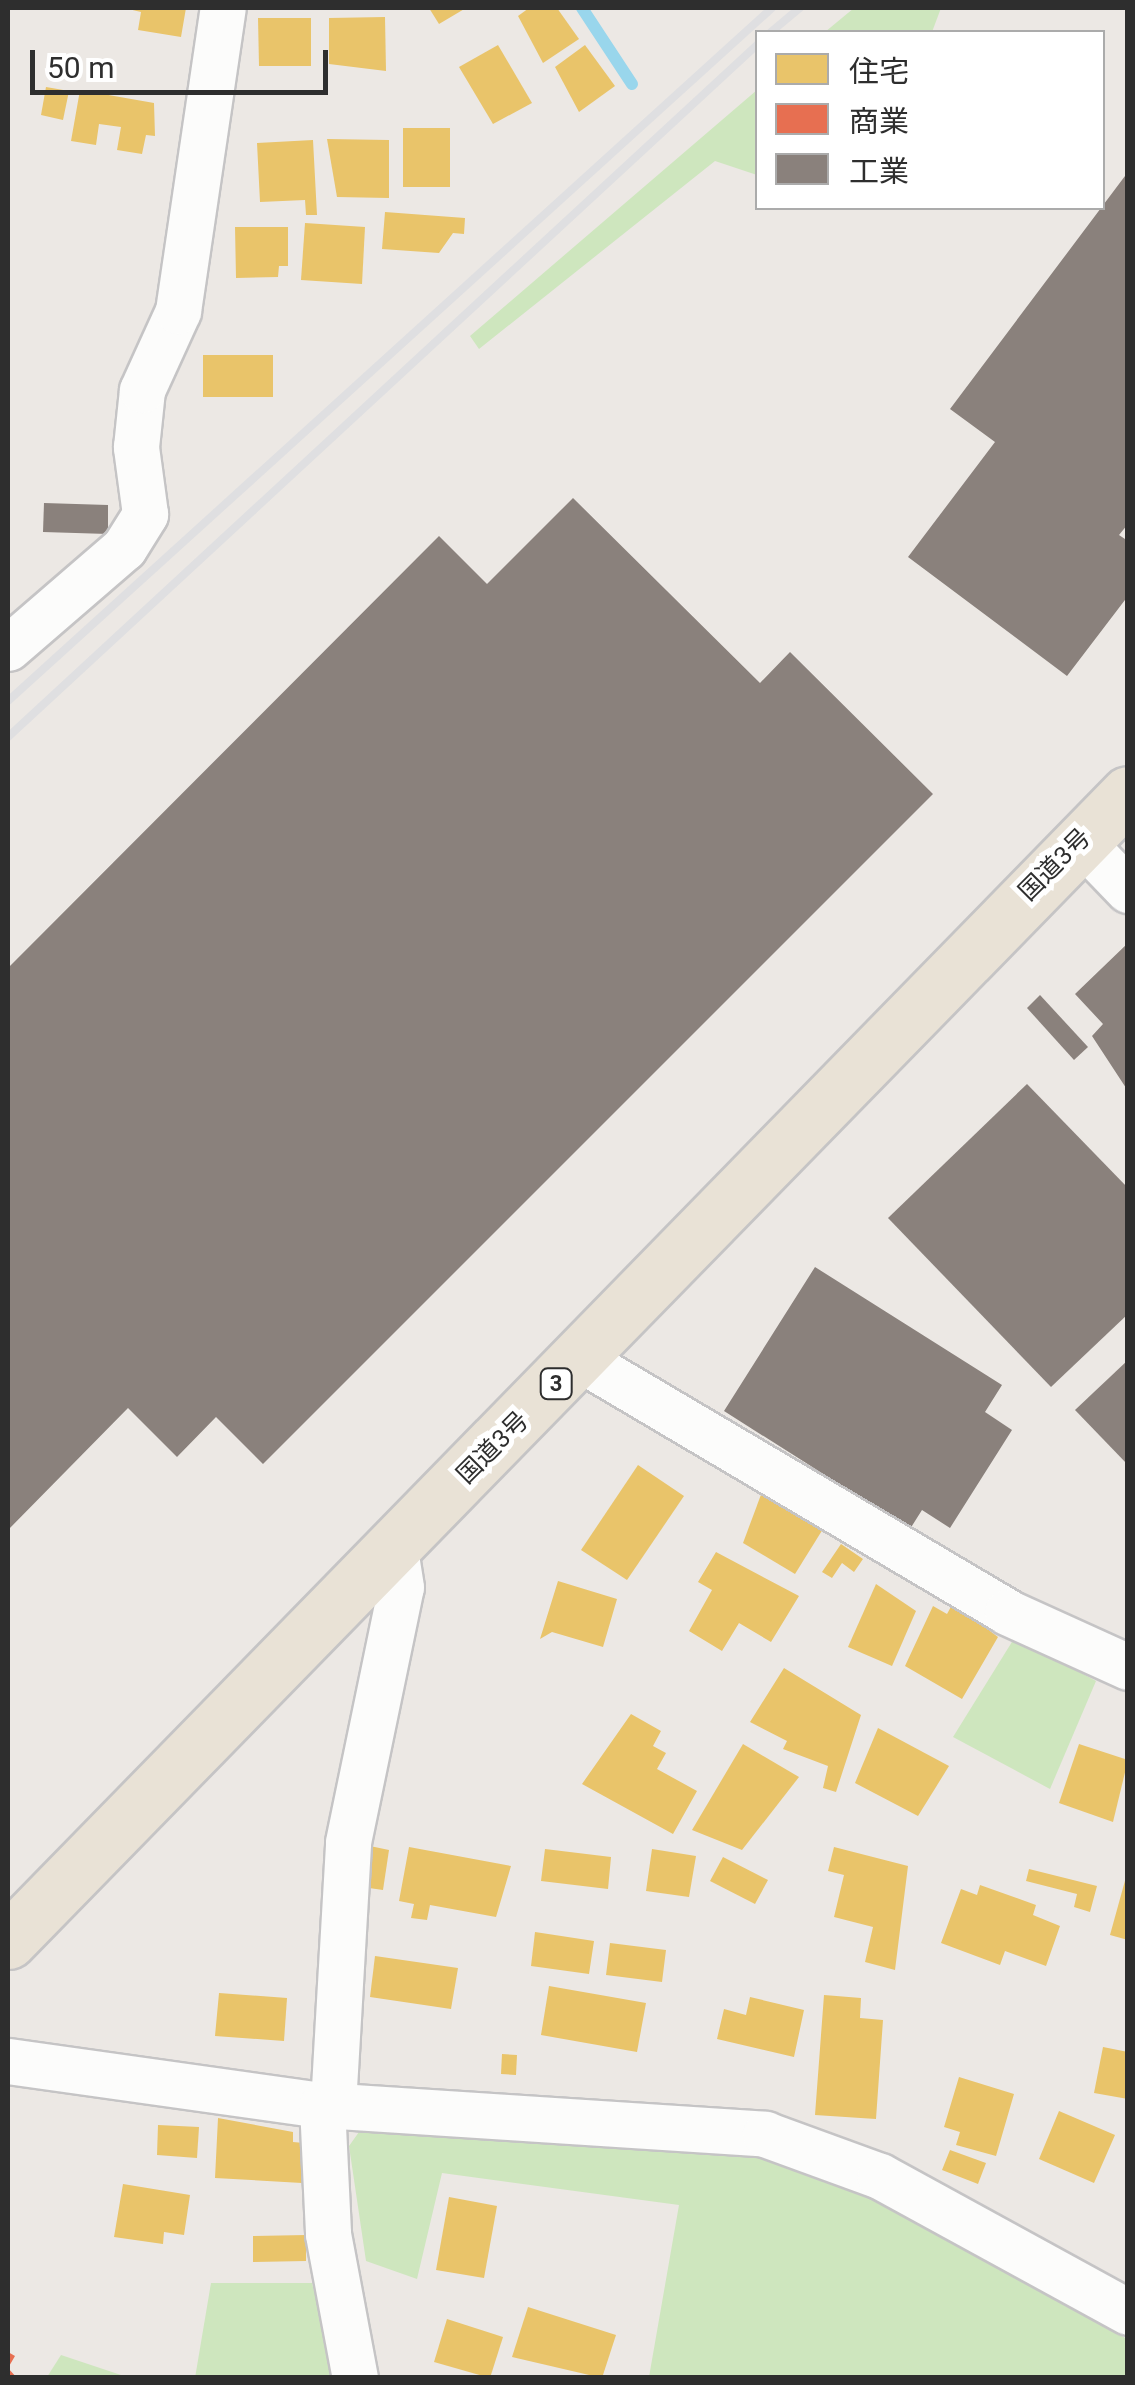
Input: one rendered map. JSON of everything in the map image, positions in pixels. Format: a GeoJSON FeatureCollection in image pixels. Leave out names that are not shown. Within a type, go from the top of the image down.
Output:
{"type":"FeatureCollection","features":[{"type":"Feature","properties":{"kind":"highway","name":"国道3号"},"geometry":{"type":"LineString","coordinates":[[8,1941],[580,1360],[1108,810]]}},
{"type":"Feature","properties":{"kind":"street"},"geometry":{"type":"LineString","coordinates":[[8,648],[124,548],[145,514],[136,447],[142,390],[178,310],[224,8]]}},
{"type":"Feature","properties":{"kind":"street"},"geometry":{"type":"LineString","coordinates":[[1108,810],[1128,890]]}},
{"type":"Feature","properties":{"kind":"street"},"geometry":{"type":"LineString","coordinates":[[580,1360],[1007,1612],[1128,1667]]}},
{"type":"Feature","properties":{"kind":"street"},"geometry":{"type":"LineString","coordinates":[[354,2378],[328,2234],[328,2105],[348,1842],[401,1587],[395,1548]]}},
{"type":"Feature","properties":{"kind":"street"},"geometry":{"type":"LineString","coordinates":[[8,2062],[328,2105],[766,2134],[880,2176],[1128,2312]]}},
{"type":"Feature","properties":{"kind":"green space"},"geometry":{"type":"Polygon","coordinates":[[[854,8],[941,8],[933,30],[827,30],[854,8]]]}},
{"type":"Feature","properties":{"kind":"green space"},"geometry":{"type":"Polygon","coordinates":[[[755,92],[755,174],[715,161],[479,349],[470,336],[755,92]]]}},
{"type":"Feature","properties":{"kind":"green space"},"geometry":{"type":"Polygon","coordinates":[[[1015,1637],[1096,1681],[1050,1789],[953,1737],[1015,1637]]]}},
{"type":"Feature","properties":{"kind":"green space"},"geometry":{"type":"Polygon","coordinates":[[[364,2125],[762,2157],[866,2196],[1127,2339],[1127,2377],[649,2377],[679,2205],[442,2173],[417,2279],[366,2261],[349,2146],[364,2125]]]}},
{"type":"Feature","properties":{"kind":"green space"},"geometry":{"type":"Polygon","coordinates":[[[211,2283],[312,2283],[336,2377],[195,2378],[211,2283]]]}},
{"type":"Feature","properties":{"kind":"green space"},"geometry":{"type":"Polygon","coordinates":[[[61,2355],[127,2377],[47,2377],[61,2355]]]}},
{"type":"Feature","properties":{"kind":"building: 住宅"},"geometry":{"type":"Polygon","coordinates":[[[124,8],[186,8],[181,37],[138,30],[141,12],[124,8]]]}},
{"type":"Feature","properties":{"kind":"building: 住宅"},"geometry":{"type":"Polygon","coordinates":[[[429,8],[466,8],[439,24],[429,8]]]}},
{"type":"Feature","properties":{"kind":"building: 住宅"},"geometry":{"type":"Polygon","coordinates":[[[529,8],[557,8],[579,39],[543,63],[518,16],[529,8]]]}},
{"type":"Feature","properties":{"kind":"building: 住宅"},"geometry":{"type":"Polygon","coordinates":[[[385,17],[386,71],[329,64],[329,18],[385,17]]]}},
{"type":"Feature","properties":{"kind":"building: 住宅"},"geometry":{"type":"Polygon","coordinates":[[[258,18],[311,18],[311,66],[259,66],[258,18]]]}},
{"type":"Feature","properties":{"kind":"building: 住宅"},"geometry":{"type":"Polygon","coordinates":[[[498,45],[532,103],[493,124],[459,67],[498,45]]]}},
{"type":"Feature","properties":{"kind":"building: 住宅"},"geometry":{"type":"Polygon","coordinates":[[[585,45],[615,86],[579,112],[555,67],[585,45]]]}},
{"type":"Feature","properties":{"kind":"building: 住宅"},"geometry":{"type":"Polygon","coordinates":[[[46,87],[69,91],[63,120],[41,115],[46,87]]]}},
{"type":"Feature","properties":{"kind":"building: 住宅"},"geometry":{"type":"Polygon","coordinates":[[[80,90],[154,103],[155,136],[146,135],[142,154],[117,150],[121,127],[99,124],[96,145],[71,141],[80,90]]]}},
{"type":"Feature","properties":{"kind":"building: 住宅"},"geometry":{"type":"Polygon","coordinates":[[[403,128],[450,128],[450,187],[403,187],[403,128]]]}},
{"type":"Feature","properties":{"kind":"building: 住宅"},"geometry":{"type":"Polygon","coordinates":[[[327,139],[389,140],[389,198],[337,197],[327,139]]]}},
{"type":"Feature","properties":{"kind":"building: 住宅"},"geometry":{"type":"Polygon","coordinates":[[[313,140],[317,215],[306,215],[305,200],[260,202],[257,143],[313,140]]]}},
{"type":"Feature","properties":{"kind":"building: 住宅"},"geometry":{"type":"Polygon","coordinates":[[[385,212],[465,218],[464,234],[453,233],[439,253],[382,249],[385,212]]]}},
{"type":"Feature","properties":{"kind":"building: 住宅"},"geometry":{"type":"Polygon","coordinates":[[[305,223],[365,227],[362,284],[301,280],[305,223]]]}},
{"type":"Feature","properties":{"kind":"building: 住宅"},"geometry":{"type":"Polygon","coordinates":[[[235,227],[288,227],[288,266],[279,266],[278,277],[236,278],[235,227]]]}},
{"type":"Feature","properties":{"kind":"building: 住宅"},"geometry":{"type":"Polygon","coordinates":[[[203,355],[273,355],[273,397],[203,397],[203,355]]]}},
{"type":"Feature","properties":{"kind":"building: 住宅"},"geometry":{"type":"Polygon","coordinates":[[[638,1465],[684,1496],[627,1580],[581,1550],[638,1465]]]}},
{"type":"Feature","properties":{"kind":"building: 住宅"},"geometry":{"type":"Polygon","coordinates":[[[762,1492],[823,1529],[795,1574],[743,1543],[762,1492]]]}},
{"type":"Feature","properties":{"kind":"building: 住宅"},"geometry":{"type":"Polygon","coordinates":[[[841,1544],[863,1559],[854,1572],[842,1563],[832,1578],[822,1572],[841,1544]]]}},
{"type":"Feature","properties":{"kind":"building: 住宅"},"geometry":{"type":"Polygon","coordinates":[[[716,1552],[799,1596],[771,1642],[739,1623],[722,1651],[689,1631],[712,1590],[698,1582],[716,1552]]]}},
{"type":"Feature","properties":{"kind":"building: 住宅"},"geometry":{"type":"Polygon","coordinates":[[[558,1581],[617,1599],[603,1647],[552,1632],[540,1639],[558,1581]]]}},
{"type":"Feature","properties":{"kind":"building: 住宅"},"geometry":{"type":"Polygon","coordinates":[[[876,1584],[916,1611],[892,1666],[848,1647],[876,1584]]]}},
{"type":"Feature","properties":{"kind":"building: 住宅"},"geometry":{"type":"Polygon","coordinates":[[[953,1603],[998,1637],[962,1699],[905,1666],[933,1606],[947,1614],[953,1603]]]}},
{"type":"Feature","properties":{"kind":"building: 住宅"},"geometry":{"type":"Polygon","coordinates":[[[784,1668],[861,1715],[836,1792],[823,1788],[828,1766],[783,1749],[787,1741],[750,1722],[784,1668]]]}},
{"type":"Feature","properties":{"kind":"building: 住宅"},"geometry":{"type":"Polygon","coordinates":[[[631,1714],[661,1731],[653,1746],[666,1753],[657,1769],[697,1791],[673,1834],[582,1784],[631,1714]]]}},
{"type":"Feature","properties":{"kind":"building: 住宅"},"geometry":{"type":"Polygon","coordinates":[[[878,1728],[949,1766],[918,1816],[855,1783],[878,1728]]]}},
{"type":"Feature","properties":{"kind":"building: 住宅"},"geometry":{"type":"Polygon","coordinates":[[[743,1744],[799,1777],[742,1850],[692,1830],[743,1744]]]}},
{"type":"Feature","properties":{"kind":"building: 住宅"},"geometry":{"type":"Polygon","coordinates":[[[1079,1744],[1128,1760],[1113,1822],[1059,1803],[1079,1744]]]}},
{"type":"Feature","properties":{"kind":"building: 住宅"},"geometry":{"type":"Polygon","coordinates":[[[370,1846],[389,1850],[383,1890],[362,1887],[370,1846]]]}},
{"type":"Feature","properties":{"kind":"building: 住宅"},"geometry":{"type":"Polygon","coordinates":[[[409,1847],[511,1866],[496,1917],[430,1905],[427,1920],[411,1918],[414,1904],[399,1901],[409,1847]]]}},
{"type":"Feature","properties":{"kind":"building: 住宅"},"geometry":{"type":"Polygon","coordinates":[[[834,1847],[908,1866],[895,1970],[865,1962],[873,1927],[834,1917],[844,1875],[828,1871],[834,1847]]]}},
{"type":"Feature","properties":{"kind":"building: 住宅"},"geometry":{"type":"Polygon","coordinates":[[[545,1849],[611,1857],[608,1889],[541,1881],[545,1849]]]}},
{"type":"Feature","properties":{"kind":"building: 住宅"},"geometry":{"type":"Polygon","coordinates":[[[652,1849],[696,1856],[689,1897],[646,1891],[652,1849]]]}},
{"type":"Feature","properties":{"kind":"building: 住宅"},"geometry":{"type":"Polygon","coordinates":[[[723,1857],[768,1880],[755,1904],[710,1881],[723,1857]]]}},
{"type":"Feature","properties":{"kind":"building: 住宅"},"geometry":{"type":"Polygon","coordinates":[[[1029,1869],[1097,1886],[1090,1912],[1074,1907],[1077,1894],[1026,1881],[1029,1869]]]}},
{"type":"Feature","properties":{"kind":"building: 住宅"},"geometry":{"type":"Polygon","coordinates":[[[1128,1877],[1128,1940],[1110,1935],[1128,1877]]]}},
{"type":"Feature","properties":{"kind":"building: 住宅"},"geometry":{"type":"Polygon","coordinates":[[[980,1885],[1036,1905],[1033,1915],[1060,1926],[1046,1966],[1005,1951],[1000,1965],[941,1943],[961,1889],[977,1895],[980,1885]]]}},
{"type":"Feature","properties":{"kind":"building: 住宅"},"geometry":{"type":"Polygon","coordinates":[[[535,1932],[594,1941],[589,1974],[531,1966],[535,1932]]]}},
{"type":"Feature","properties":{"kind":"building: 住宅"},"geometry":{"type":"Polygon","coordinates":[[[610,1943],[666,1950],[662,1982],[606,1975],[610,1943]]]}},
{"type":"Feature","properties":{"kind":"building: 住宅"},"geometry":{"type":"Polygon","coordinates":[[[375,1956],[458,1968],[451,2009],[370,1997],[375,1956]]]}},
{"type":"Feature","properties":{"kind":"building: 住宅"},"geometry":{"type":"Polygon","coordinates":[[[549,1986],[646,2003],[637,2052],[541,2035],[549,1986]]]}},
{"type":"Feature","properties":{"kind":"building: 住宅"},"geometry":{"type":"Polygon","coordinates":[[[219,1993],[287,1998],[284,2041],[215,2036],[219,1993]]]}},
{"type":"Feature","properties":{"kind":"building: 住宅"},"geometry":{"type":"Polygon","coordinates":[[[824,1995],[861,1998],[860,2018],[883,2020],[876,2119],[815,2115],[824,1995]]]}},
{"type":"Feature","properties":{"kind":"building: 住宅"},"geometry":{"type":"Polygon","coordinates":[[[750,1997],[804,2010],[794,2057],[717,2039],[724,2009],[746,2015],[750,1997]]]}},
{"type":"Feature","properties":{"kind":"building: 住宅"},"geometry":{"type":"Polygon","coordinates":[[[1103,2047],[1128,2052],[1128,2099],[1094,2093],[1103,2047]]]}},
{"type":"Feature","properties":{"kind":"building: 住宅"},"geometry":{"type":"Polygon","coordinates":[[[502,2054],[517,2055],[516,2075],[501,2074],[502,2054]]]}},
{"type":"Feature","properties":{"kind":"building: 住宅"},"geometry":{"type":"Polygon","coordinates":[[[959,2077],[1014,2094],[996,2156],[956,2145],[960,2132],[944,2127],[959,2077]]]}},
{"type":"Feature","properties":{"kind":"building: 住宅"},"geometry":{"type":"Polygon","coordinates":[[[1059,2111],[1115,2135],[1094,2183],[1039,2159],[1059,2111]]]}},
{"type":"Feature","properties":{"kind":"building: 住宅"},"geometry":{"type":"Polygon","coordinates":[[[218,2118],[293,2132],[293,2142],[304,2143],[302,2183],[215,2178],[218,2118]]]}},
{"type":"Feature","properties":{"kind":"building: 住宅"},"geometry":{"type":"Polygon","coordinates":[[[158,2125],[199,2127],[197,2158],[157,2155],[158,2125]]]}},
{"type":"Feature","properties":{"kind":"building: 住宅"},"geometry":{"type":"Polygon","coordinates":[[[950,2150],[986,2163],[978,2184],[942,2170],[950,2150]]]}},
{"type":"Feature","properties":{"kind":"building: 住宅"},"geometry":{"type":"Polygon","coordinates":[[[123,2184],[190,2195],[184,2235],[164,2232],[163,2244],[114,2237],[123,2184]]]}},
{"type":"Feature","properties":{"kind":"building: 住宅"},"geometry":{"type":"Polygon","coordinates":[[[449,2197],[497,2206],[484,2278],[436,2270],[449,2197]]]}},
{"type":"Feature","properties":{"kind":"building: 住宅"},"geometry":{"type":"Polygon","coordinates":[[[306,2235],[306,2261],[253,2262],[253,2236],[306,2235]]]}},
{"type":"Feature","properties":{"kind":"building: 住宅"},"geometry":{"type":"Polygon","coordinates":[[[528,2307],[616,2335],[602,2378],[512,2357],[528,2307]]]}},
{"type":"Feature","properties":{"kind":"building: 住宅"},"geometry":{"type":"Polygon","coordinates":[[[447,2319],[503,2337],[490,2378],[434,2362],[447,2319]]]}},
{"type":"Feature","properties":{"kind":"building: 工業"},"geometry":{"type":"Polygon","coordinates":[[[1128,172],[1128,524],[1119,535],[1128,541],[1128,596],[1067,676],[908,557],[995,442],[950,409],[1099,210],[1105,210],[1105,203],[1128,172]]]}},
{"type":"Feature","properties":{"kind":"building: 工業"},"geometry":{"type":"Polygon","coordinates":[[[573,498],[760,683],[790,652],[933,794],[263,1464],[216,1417],[177,1457],[128,1408],[8,1530],[8,968],[439,536],[487,584],[573,498]]]}},
{"type":"Feature","properties":{"kind":"building: 工業"},"geometry":{"type":"Polygon","coordinates":[[[44,503],[108,505],[108,534],[43,532],[44,503]]]}},
{"type":"Feature","properties":{"kind":"building: 工業"},"geometry":{"type":"Polygon","coordinates":[[[1128,943],[1128,1091],[1092,1036],[1103,1024],[1075,994],[1128,943]]]}},
{"type":"Feature","properties":{"kind":"building: 工業"},"geometry":{"type":"Polygon","coordinates":[[[1040,995],[1088,1047],[1074,1060],[1027,1008],[1040,995]]]}},
{"type":"Feature","properties":{"kind":"building: 工業"},"geometry":{"type":"Polygon","coordinates":[[[1027,1084],[1128,1188],[1128,1314],[1051,1387],[888,1218],[1027,1084]]]}},
{"type":"Feature","properties":{"kind":"building: 工業"},"geometry":{"type":"Polygon","coordinates":[[[815,1267],[1002,1385],[985,1412],[1012,1430],[950,1528],[922,1510],[910,1529],[724,1411],[815,1267]]]}},
{"type":"Feature","properties":{"kind":"building: 工業"},"geometry":{"type":"Polygon","coordinates":[[[1128,1360],[1128,1465],[1075,1410],[1128,1360]]]}},
{"type":"Feature","properties":{"kind":"waterway"},"geometry":{"type":"LineString","coordinates":[[582,8],[632,84]]}},
{"type":"Feature","properties":{"kind":"railway"},"geometry":{"type":"LineString","coordinates":[[8,701],[772,8]]}},
{"type":"Feature","properties":{"kind":"railway"},"geometry":{"type":"LineString","coordinates":[[773,30],[800,8]]}},
{"type":"Feature","properties":{"kind":"railway"},"geometry":{"type":"LineString","coordinates":[[8,737],[755,47]]}}]}
